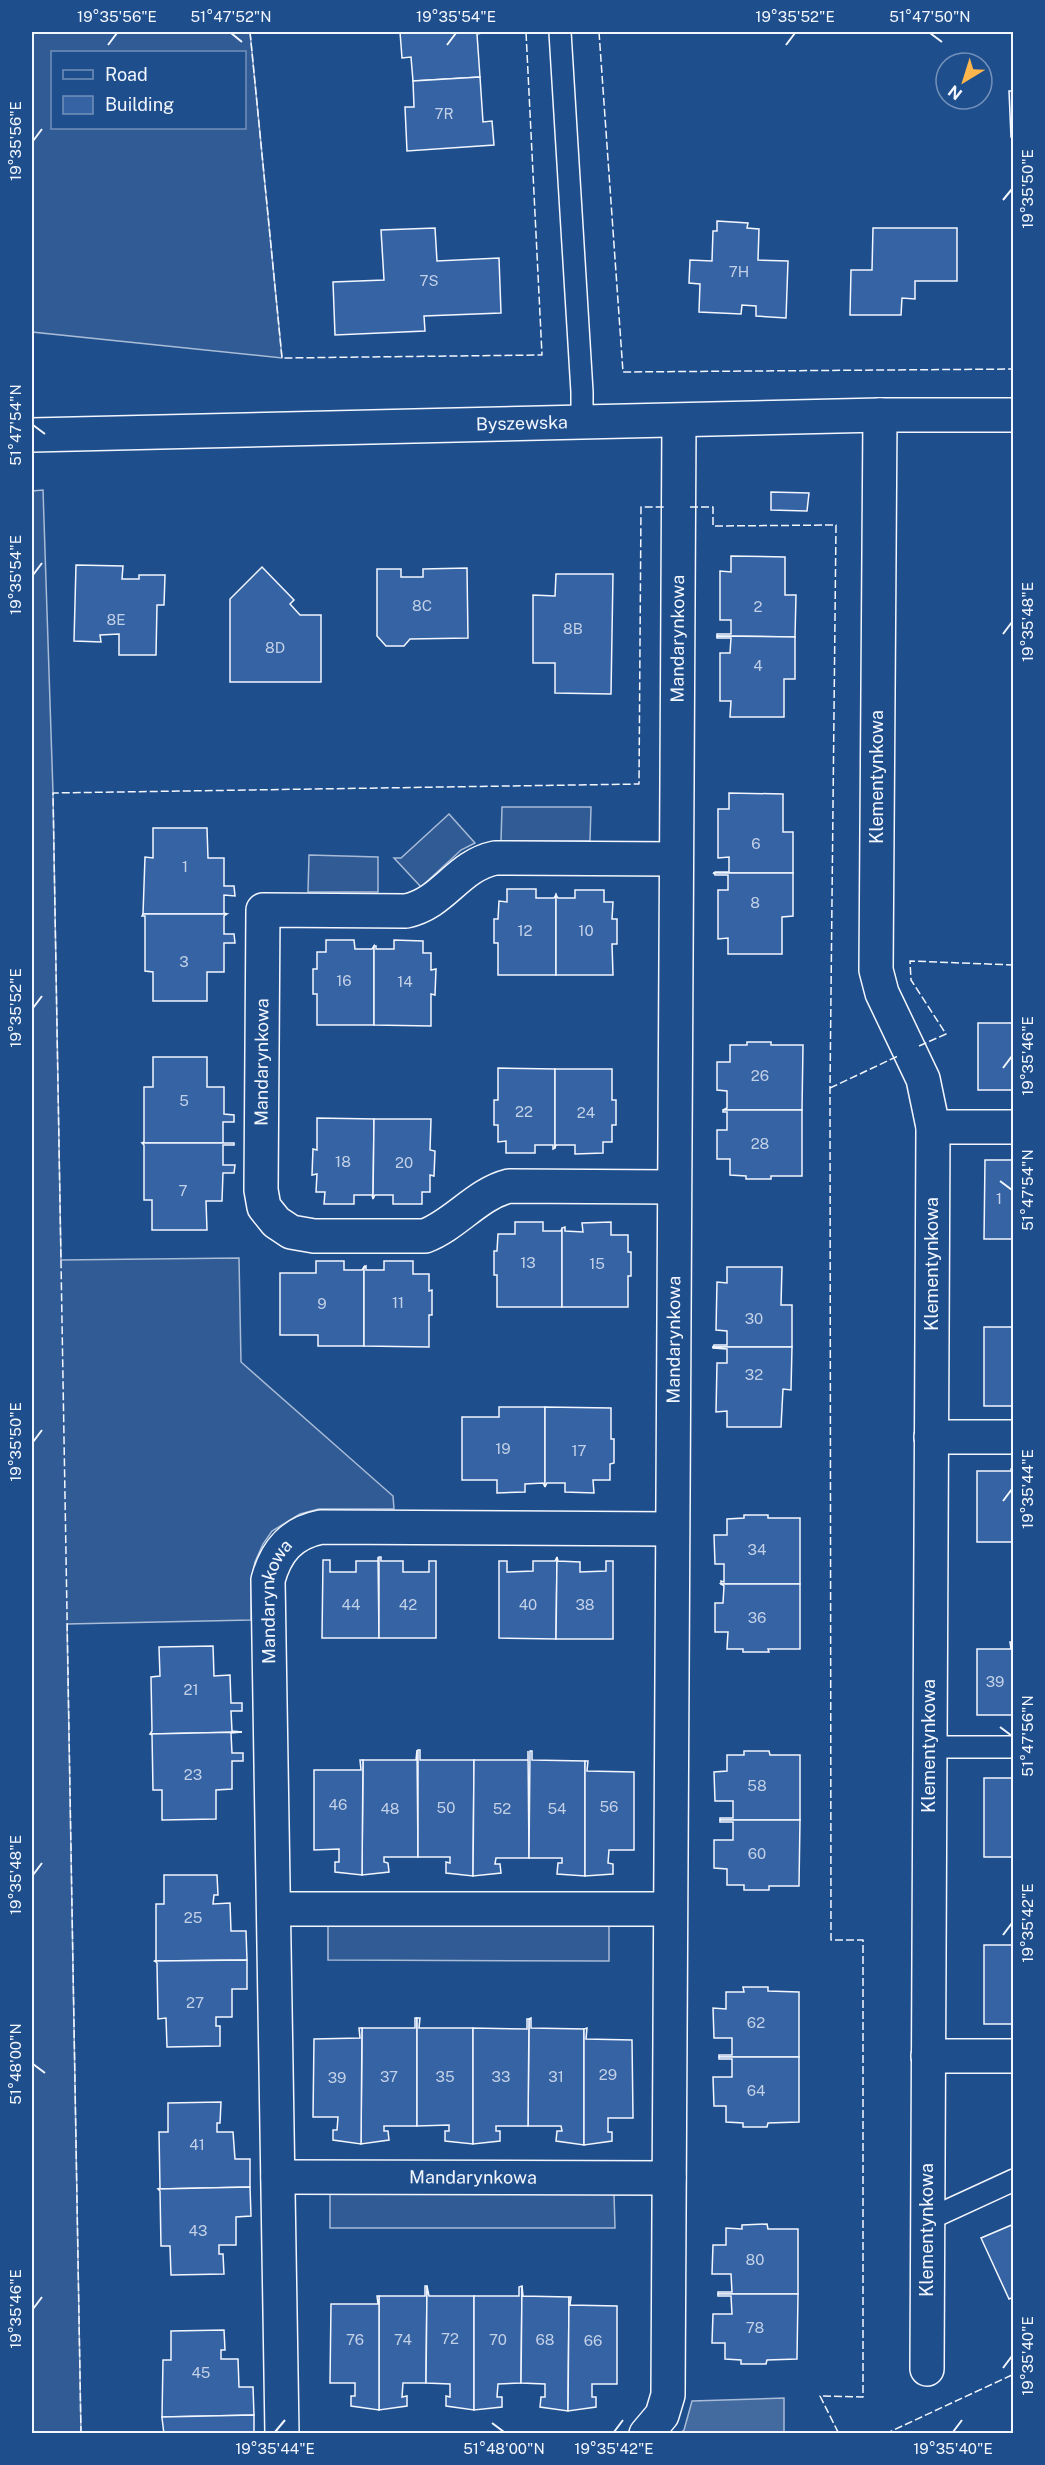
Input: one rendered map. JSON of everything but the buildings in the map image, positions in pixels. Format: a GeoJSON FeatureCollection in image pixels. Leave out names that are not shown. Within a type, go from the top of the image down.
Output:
{"type":"FeatureCollection","features":[{"type":"Feature","properties":{"kind":"street","name":"Byszewska"},"geometry":{"type":"LineString","coordinates":[[32,435],[582,424],[880,415],[1014,415]]}},
{"type":"Feature","properties":{"kind":"street","name":"Klementynkowa"},"geometry":{"type":"LineString","coordinates":[[880,415],[876,970],[882,993],[923,1078],[933,1127],[927,2369]]}},
{"type":"Feature","properties":{"kind":"street","name":"Mandarynkowa"},"geometry":{"type":"LineString","coordinates":[[646,2433],[662,2415],[668,2395],[678,420]]}},
{"type":"Feature","properties":{"kind":"street","name":"Mandarynkowa"},"geometry":{"type":"LineString","coordinates":[[674,1187],[509,1186],[493,1190],[439,1231],[425,1236],[314,1236],[291,1232],[276,1222],[264,1207],[261,1190],[263,910],[406,911],[420,908],[430,903],[470,867],[495,858],[676,860]]}},
{"type":"Feature","properties":{"kind":"street"},"geometry":{"type":"LineString","coordinates":[[933,1127],[1014,1127]]}},
{"type":"Feature","properties":{"kind":"street"},"geometry":{"type":"LineString","coordinates":[[931,1437],[1014,1437]]}},
{"type":"Feature","properties":{"kind":"street","name":"Mandarynkowa"},"geometry":{"type":"LineString","coordinates":[[282,2433],[268,1580],[273,1563],[283,1546],[294,1537],[306,1530],[321,1527],[672,1529]]}},
{"type":"Feature","properties":{"kind":"street"},"geometry":{"type":"LineString","coordinates":[[274,1909],[670,1909]]}},
{"type":"Feature","properties":{"kind":"street"},"geometry":{"type":"LineString","coordinates":[[928,2056],[1014,2056]]}},
{"type":"Feature","properties":{"kind":"street","name":"Mandarynkowa"},"geometry":{"type":"LineString","coordinates":[[278,2176],[669,2178]]}},
{"type":"Feature","properties":{"kind":"lane"},"geometry":{"type":"LineString","coordinates":[[560,32],[582,424]]}},
{"type":"Feature","properties":{"kind":"lane"},"geometry":{"type":"LineString","coordinates":[[930,1748],[1014,1747]]}},
{"type":"Feature","properties":{"kind":"lane"},"geometry":{"type":"LineString","coordinates":[[927,2220],[1014,2180]]}},
{"type":"Feature","properties":{"kind":"shaded area"},"geometry":{"type":"Polygon","coordinates":[[[32,32],[250,32],[282,358],[32,332],[32,32]]]}},
{"type":"Feature","properties":{"kind":"shaded area"},"geometry":{"type":"Polygon","coordinates":[[[43,490],[53,793],[61,1260],[239,1258],[241,1362],[393,1496],[394,1509],[319,1509],[300,1514],[272,1531],[255,1562],[251,1581],[251,1620],[67,1624],[81,2434],[32,2433],[32,491],[43,490]]]}},
{"type":"Feature","properties":{"kind":"shaded area"},"geometry":{"type":"Polygon","coordinates":[[[502,807],[591,807],[590,841],[501,841],[502,807]]]}},
{"type":"Feature","properties":{"kind":"shaded area"},"geometry":{"type":"Polygon","coordinates":[[[449,814],[475,843],[461,850],[421,887],[394,858],[401,858],[449,814]]]}},
{"type":"Feature","properties":{"kind":"shaded area"},"geometry":{"type":"Polygon","coordinates":[[[309,855],[378,857],[378,892],[308,892],[309,855]]]}},
{"type":"Feature","properties":{"kind":"shaded area"},"geometry":{"type":"Polygon","coordinates":[[[328,1925],[609,1926],[609,1961],[328,1960],[328,1925]]]}},
{"type":"Feature","properties":{"kind":"shaded area"},"geometry":{"type":"Polygon","coordinates":[[[330,2193],[614,2194],[615,2228],[330,2228],[330,2193]]]}},
{"type":"Feature","properties":{"kind":"shaded area"},"geometry":{"type":"Polygon","coordinates":[[[784,2398],[784,2433],[680,2433],[684,2430],[692,2401],[784,2398]]]}},
{"type":"Feature","properties":{"kind":"fence"},"geometry":{"type":"LineString","coordinates":[[250,32],[282,358],[542,355],[526,32]]}},
{"type":"Feature","properties":{"kind":"fence"},"geometry":{"type":"LineString","coordinates":[[599,32],[623,372],[1014,369]]}},
{"type":"Feature","properties":{"kind":"fence"},"geometry":{"type":"LineString","coordinates":[[81,2434],[53,793],[639,784],[641,507],[666,507]]}},
{"type":"Feature","properties":{"kind":"fence"},"geometry":{"type":"LineString","coordinates":[[690,507],[713,507],[713,526],[836,525],[830,1088],[831,1940],[863,1940],[863,2397],[820,2396],[839,2434]]}},
{"type":"Feature","properties":{"kind":"fence"},"geometry":{"type":"LineString","coordinates":[[919,1046],[946,1034],[911,980],[910,961],[1014,965]]}},
{"type":"Feature","properties":{"kind":"fence"},"geometry":{"type":"LineString","coordinates":[[830,1088],[898,1056]]}},
{"type":"Feature","properties":{"kind":"fence"},"geometry":{"type":"LineString","coordinates":[[885,2434],[1014,2374]]}}]}
